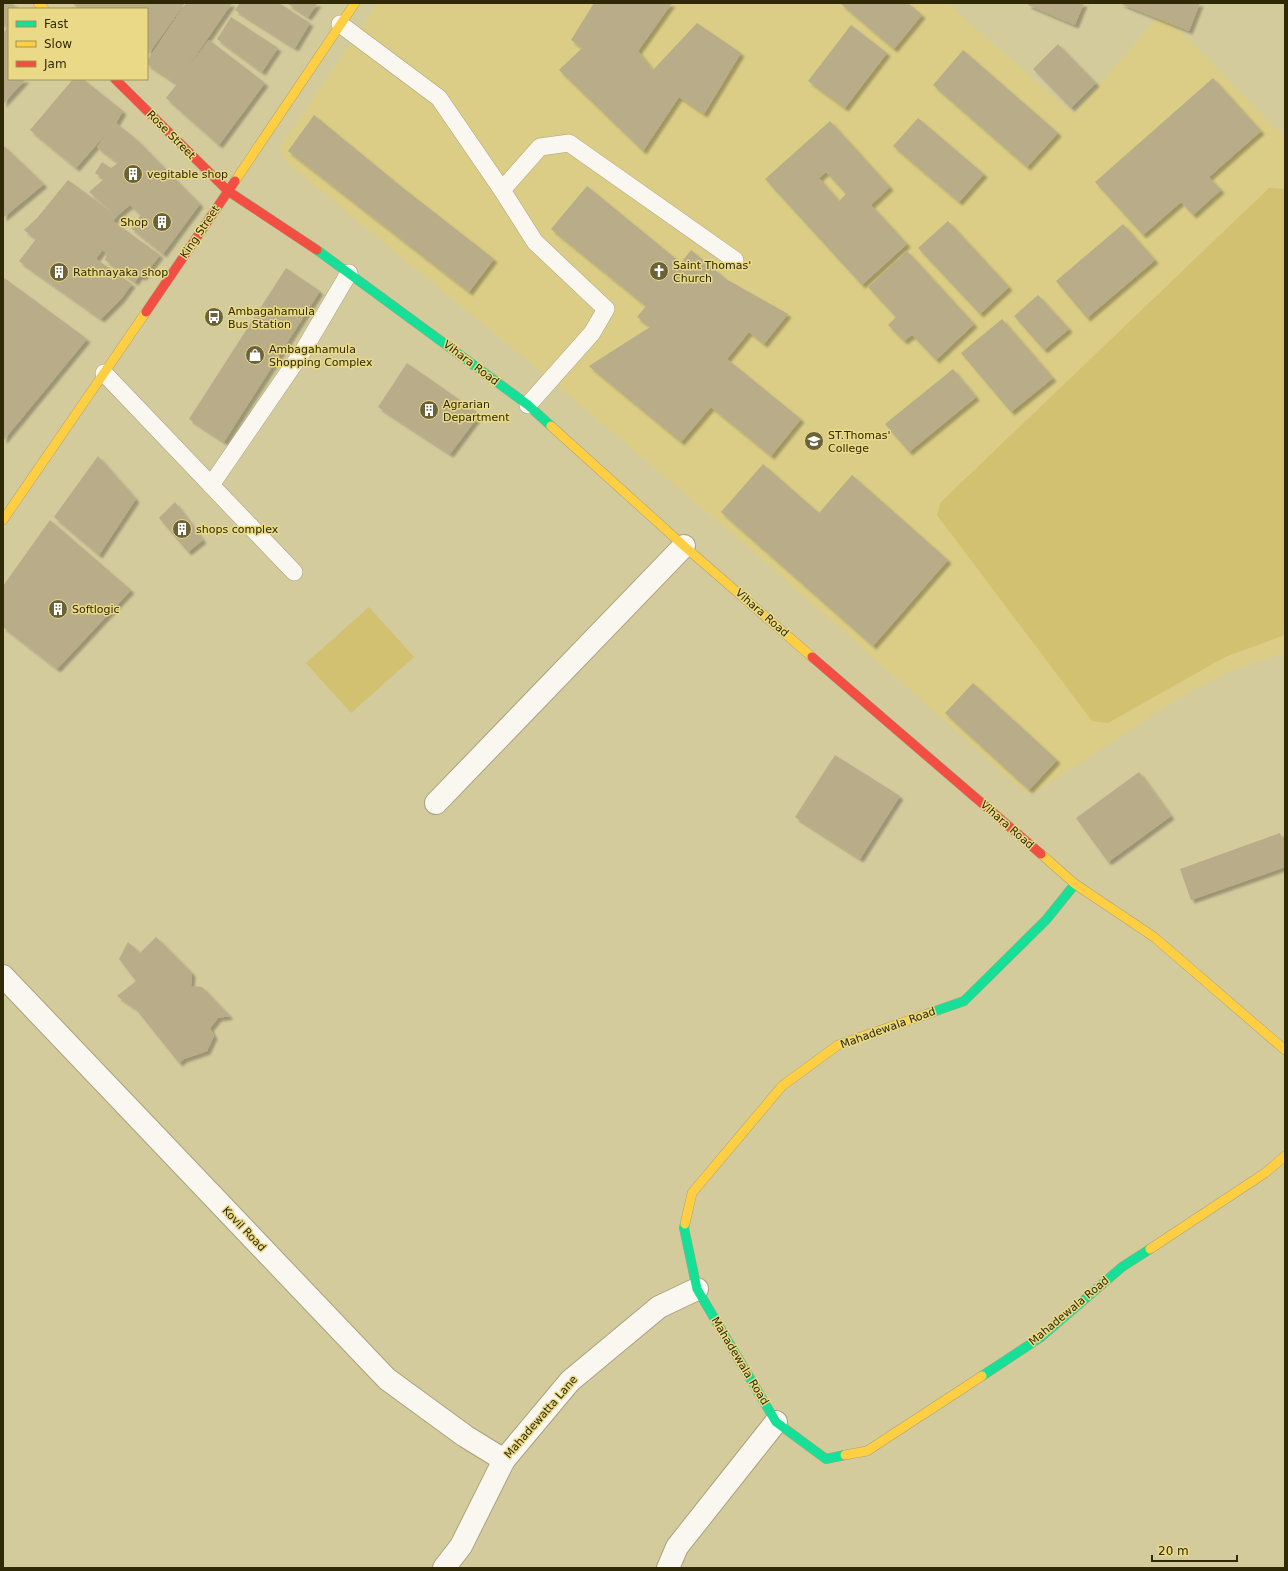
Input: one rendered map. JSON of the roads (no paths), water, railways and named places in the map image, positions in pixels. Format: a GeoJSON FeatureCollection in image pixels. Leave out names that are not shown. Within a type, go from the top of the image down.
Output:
{"type":"FeatureCollection","features":[{"type":"Feature","properties":{"kind":"street","name":"King Street"},"geometry":{"type":"LineString","coordinates":[[3,520],[355,3]]}},
{"type":"Feature","properties":{"kind":"street","name":"Rose Street"},"geometry":{"type":"LineString","coordinates":[[116,80],[228,191]]}},
{"type":"Feature","properties":{"kind":"street","name":"Vihara Road"},"geometry":{"type":"LineString","coordinates":[[228,191],[349,273],[528,405],[684,546],[1076,884],[1154,937],[1285,1050]]}},
{"type":"Feature","properties":{"kind":"street"},"geometry":{"type":"LineString","coordinates":[[436,803],[684,546]]}},
{"type":"Feature","properties":{"kind":"street","name":"Mahadewala Road"},"geometry":{"type":"LineString","coordinates":[[1076,884],[1046,920],[964,1000],[838,1046],[782,1086],[692,1193],[684,1228],[697,1289],[776,1422],[826,1459],[867,1451],[1041,1337],[1122,1267],[1265,1173],[1285,1156]]}},
{"type":"Feature","properties":{"kind":"street","name":"Kovil Road"},"geometry":{"type":"LineString","coordinates":[[3,976],[387,1379],[465,1436],[504,1460]]}},
{"type":"Feature","properties":{"kind":"street","name":"Mahadewatta Lane"},"geometry":{"type":"LineString","coordinates":[[444,1568],[461,1546],[504,1460],[570,1381],[659,1307],[697,1289]]}},
{"type":"Feature","properties":{"kind":"street"},"geometry":{"type":"LineString","coordinates":[[668,1568],[677,1547],[776,1422]]}},
{"type":"Feature","properties":{"kind":"lane"},"geometry":{"type":"LineString","coordinates":[[340,24],[439,98],[502,190],[535,242],[606,309],[592,333],[528,405]]}},
{"type":"Feature","properties":{"kind":"lane"},"geometry":{"type":"LineString","coordinates":[[502,190],[540,146],[569,143],[735,260]]}},
{"type":"Feature","properties":{"kind":"lane"},"geometry":{"type":"LineString","coordinates":[[211,485],[303,351],[349,273]]}},
{"type":"Feature","properties":{"kind":"lane"},"geometry":{"type":"LineString","coordinates":[[104,373],[294,572]]}},
{"type":"Feature","properties":{"kind":"place","name":"vegitable shop"},"geometry":{"type":"Point","coordinates":[133,174]}},
{"type":"Feature","properties":{"kind":"place","name":"Shop"},"geometry":{"type":"Point","coordinates":[162,222]}},
{"type":"Feature","properties":{"kind":"place","name":"Saint Thomas' Church"},"geometry":{"type":"Point","coordinates":[659,271]}},
{"type":"Feature","properties":{"kind":"place","name":"Rathnayaka shop"},"geometry":{"type":"Point","coordinates":[59,272]}},
{"type":"Feature","properties":{"kind":"place","name":"Ambagahamula Bus Station"},"geometry":{"type":"Point","coordinates":[214,317]}},
{"type":"Feature","properties":{"kind":"place","name":"Ambagahamula Shopping Complex"},"geometry":{"type":"Point","coordinates":[255,355]}},
{"type":"Feature","properties":{"kind":"place","name":"Agrarian Department"},"geometry":{"type":"Point","coordinates":[429,410]}},
{"type":"Feature","properties":{"kind":"place","name":"ST.Thomas' College"},"geometry":{"type":"Point","coordinates":[814,441]}},
{"type":"Feature","properties":{"kind":"place","name":"shops complex"},"geometry":{"type":"Point","coordinates":[182,529]}},
{"type":"Feature","properties":{"kind":"place","name":"Softlogic"},"geometry":{"type":"Point","coordinates":[58,609]}}]}
